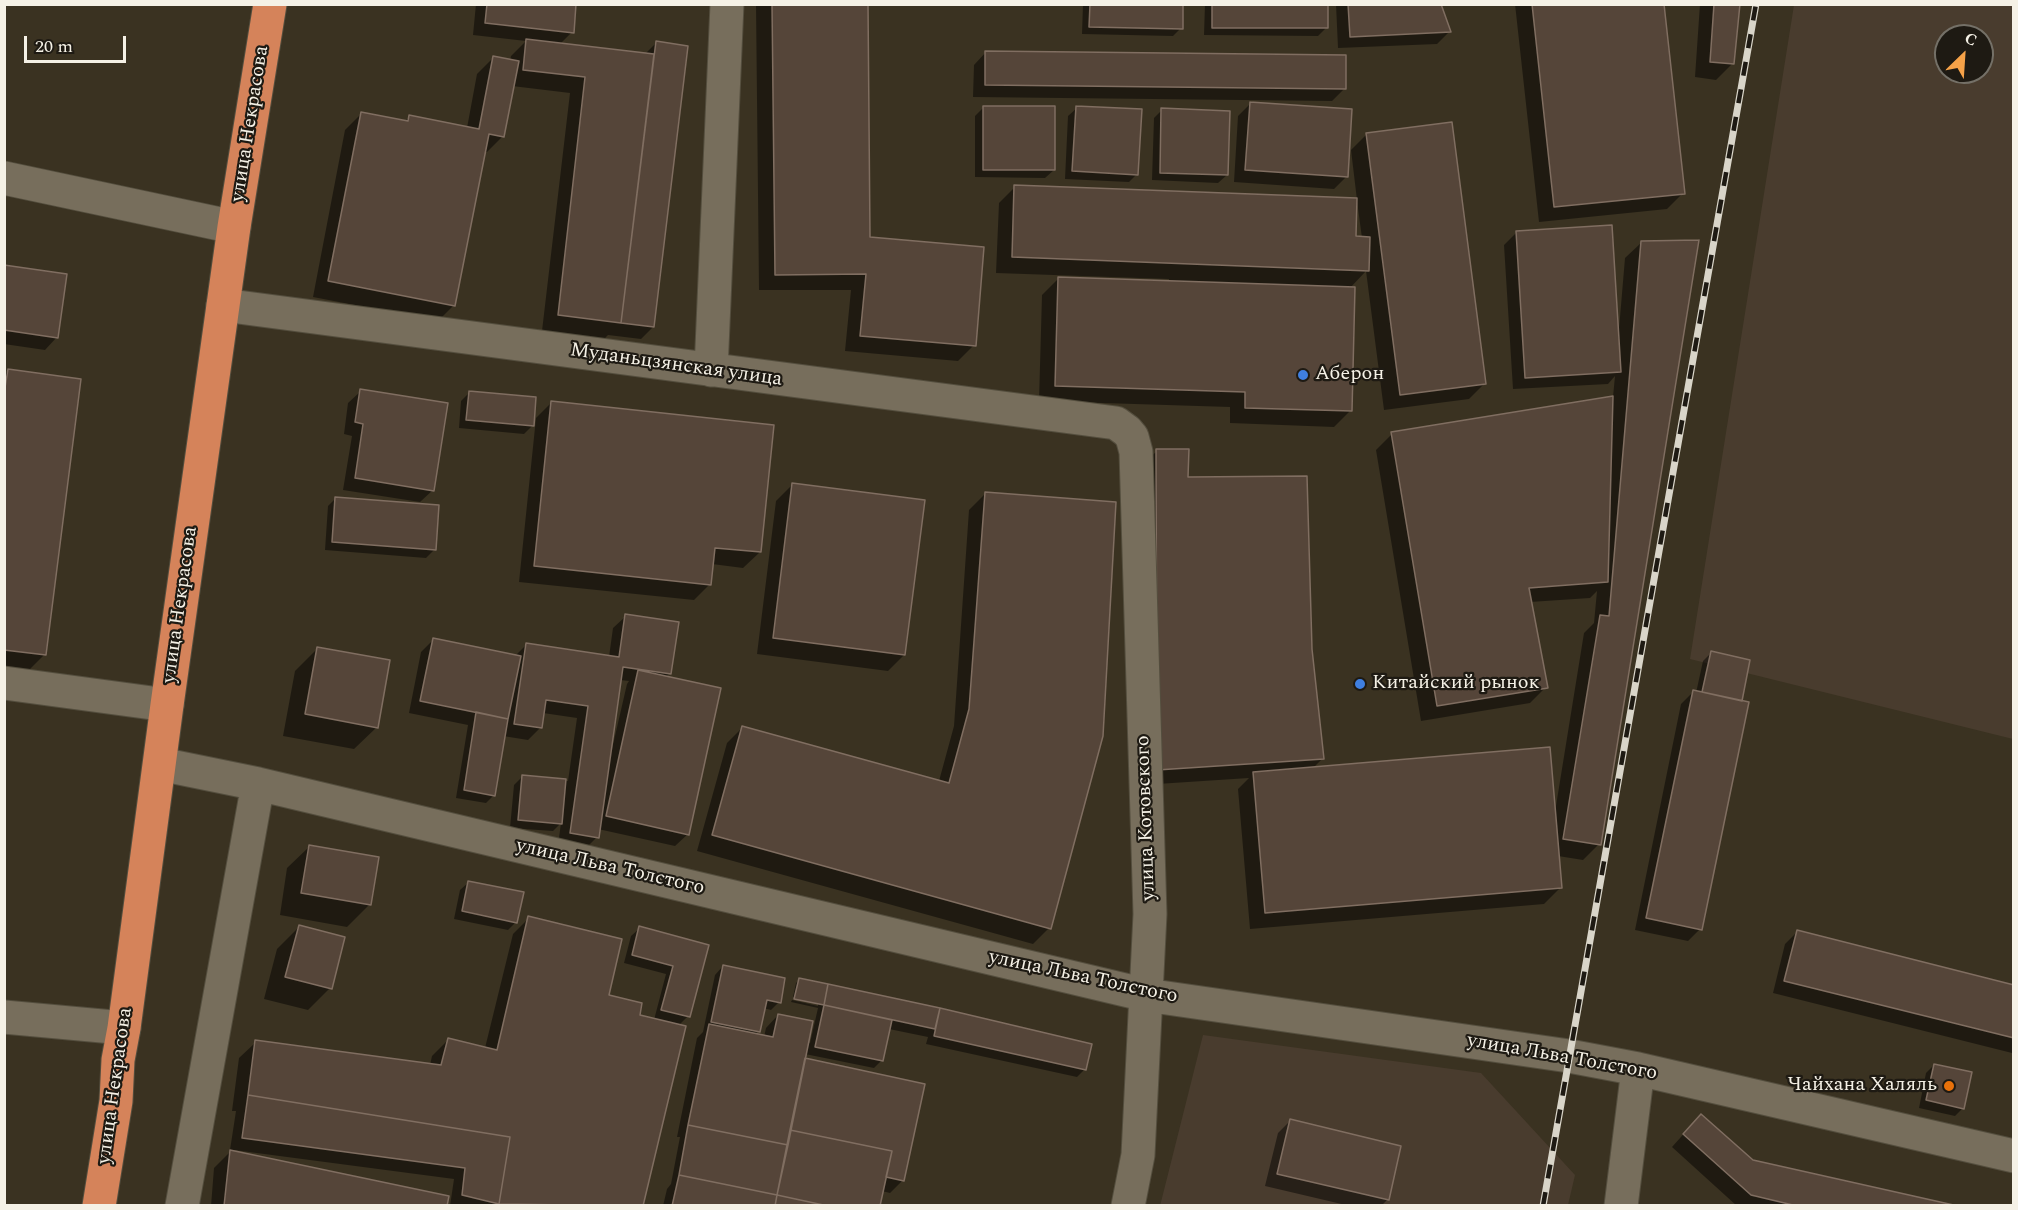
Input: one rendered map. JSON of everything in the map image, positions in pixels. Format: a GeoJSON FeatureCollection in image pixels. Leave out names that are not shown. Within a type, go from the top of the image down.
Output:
{"type":"FeatureCollection","features":[{"type":"Feature","properties":{"kind":"highway","name":"улица Некрасова"},"geometry":{"type":"LineString","coordinates":[[99,1206],[116,1101],[118,1060],[234,226],[270,4]]}},
{"type":"Feature","properties":{"kind":"street"},"geometry":{"type":"LineString","coordinates":[[711,370],[727,4]]}},
{"type":"Feature","properties":{"kind":"street"},"geometry":{"type":"LineString","coordinates":[[4,178],[234,226]]}},
{"type":"Feature","properties":{"kind":"street","name":"Муданьцзянская улица"},"geometry":{"type":"LineString","coordinates":[[223,305],[1116,423],[1127,431]]}},
{"type":"Feature","properties":{"kind":"street","name":"улица Котовского"},"geometry":{"type":"LineString","coordinates":[[1127,431],[1132,437],[1136,464],[1150,914],[1138,1155],[1128,1206]]}},
{"type":"Feature","properties":{"kind":"street"},"geometry":{"type":"LineString","coordinates":[[4,683],[167,705]]}},
{"type":"Feature","properties":{"kind":"street","name":"улица Льва Толстого"},"geometry":{"type":"LineString","coordinates":[[160,764],[258,784],[1146,995],[1558,1054],[1638,1069],[2013,1155]]}},
{"type":"Feature","properties":{"kind":"street"},"geometry":{"type":"LineString","coordinates":[[182,1206],[258,784]]}},
{"type":"Feature","properties":{"kind":"street"},"geometry":{"type":"LineString","coordinates":[[4,1017],[124,1028]]}},
{"type":"Feature","properties":{"kind":"street"},"geometry":{"type":"LineString","coordinates":[[1621,1206],[1638,1069]]}},
{"type":"Feature","properties":{"kind":"shaded area"},"geometry":{"type":"Polygon","coordinates":[[[1794,5],[2013,5],[2013,739],[1690,659],[1794,5]]]}},
{"type":"Feature","properties":{"kind":"shaded area"},"geometry":{"type":"Polygon","coordinates":[[[1203,1035],[1481,1073],[1575,1175],[1568,1205],[1160,1206],[1203,1035]]]}},
{"type":"Feature","properties":{"kind":"building"},"geometry":{"type":"Polygon","coordinates":[[[487,4],[576,4],[574,33],[485,23],[487,4]]]}},
{"type":"Feature","properties":{"kind":"building"},"geometry":{"type":"Polygon","coordinates":[[[772,4],[868,4],[870,237],[984,247],[976,346],[860,336],[866,274],[775,275],[772,4]]]}},
{"type":"Feature","properties":{"kind":"building"},"geometry":{"type":"Polygon","coordinates":[[[1090,4],[1183,4],[1183,29],[1089,27],[1090,4]]]}},
{"type":"Feature","properties":{"kind":"building"},"geometry":{"type":"Polygon","coordinates":[[[1212,4],[1328,4],[1328,28],[1212,28],[1212,4]]]}},
{"type":"Feature","properties":{"kind":"building"},"geometry":{"type":"Polygon","coordinates":[[[1348,4],[1441,4],[1451,32],[1350,37],[1348,4]]]}},
{"type":"Feature","properties":{"kind":"building"},"geometry":{"type":"Polygon","coordinates":[[[1532,4],[1664,4],[1685,194],[1554,207],[1532,4]]]}},
{"type":"Feature","properties":{"kind":"building"},"geometry":{"type":"Polygon","coordinates":[[[1714,4],[1740,4],[1734,64],[1710,62],[1714,4]]]}},
{"type":"Feature","properties":{"kind":"building"},"geometry":{"type":"Polygon","coordinates":[[[526,39],[654,54],[621,323],[558,315],[585,77],[523,70],[526,39]]]}},
{"type":"Feature","properties":{"kind":"building"},"geometry":{"type":"Polygon","coordinates":[[[656,41],[688,46],[654,327],[621,323],[656,41]]]}},
{"type":"Feature","properties":{"kind":"building"},"geometry":{"type":"Polygon","coordinates":[[[985,51],[1346,55],[1346,89],[985,85],[985,51]]]}},
{"type":"Feature","properties":{"kind":"building"},"geometry":{"type":"Polygon","coordinates":[[[493,56],[519,61],[504,137],[489,134],[455,306],[328,281],[361,112],[408,121],[409,115],[479,129],[493,56]]]}},
{"type":"Feature","properties":{"kind":"building"},"geometry":{"type":"Polygon","coordinates":[[[1250,102],[1352,109],[1348,177],[1245,170],[1250,102]]]}},
{"type":"Feature","properties":{"kind":"building"},"geometry":{"type":"Polygon","coordinates":[[[983,106],[1055,106],[1055,170],[983,170],[983,106]]]}},
{"type":"Feature","properties":{"kind":"building"},"geometry":{"type":"Polygon","coordinates":[[[1076,106],[1142,109],[1138,175],[1072,171],[1076,106]]]}},
{"type":"Feature","properties":{"kind":"building"},"geometry":{"type":"Polygon","coordinates":[[[1161,108],[1230,111],[1228,175],[1160,173],[1161,108]]]}},
{"type":"Feature","properties":{"kind":"building"},"geometry":{"type":"Polygon","coordinates":[[[1452,122],[1486,384],[1400,395],[1366,133],[1452,122]]]}},
{"type":"Feature","properties":{"kind":"building"},"geometry":{"type":"Polygon","coordinates":[[[1014,185],[1357,198],[1356,236],[1370,237],[1369,271],[1012,257],[1014,185]]]}},
{"type":"Feature","properties":{"kind":"building"},"geometry":{"type":"Polygon","coordinates":[[[1612,225],[1621,372],[1525,378],[1516,231],[1612,225]]]}},
{"type":"Feature","properties":{"kind":"building"},"geometry":{"type":"Polygon","coordinates":[[[1699,240],[1601,845],[1563,839],[1600,615],[1609,616],[1641,241],[1699,240]]]}},
{"type":"Feature","properties":{"kind":"building"},"geometry":{"type":"Polygon","coordinates":[[[4,265],[67,274],[58,338],[4,330],[4,265]]]}},
{"type":"Feature","properties":{"kind":"building"},"geometry":{"type":"Polygon","coordinates":[[[1058,277],[1355,287],[1352,411],[1245,408],[1245,392],[1055,386],[1058,277]]]}},
{"type":"Feature","properties":{"kind":"building"},"geometry":{"type":"Polygon","coordinates":[[[8,369],[81,379],[46,655],[4,650],[4,394],[8,369]]]}},
{"type":"Feature","properties":{"kind":"building"},"geometry":{"type":"Polygon","coordinates":[[[360,389],[448,403],[434,491],[355,478],[363,424],[355,422],[360,389]]]}},
{"type":"Feature","properties":{"kind":"building"},"geometry":{"type":"Polygon","coordinates":[[[469,391],[536,397],[534,426],[466,420],[469,391]]]}},
{"type":"Feature","properties":{"kind":"building"},"geometry":{"type":"Polygon","coordinates":[[[1613,396],[1608,582],[1529,588],[1548,688],[1437,706],[1391,432],[1613,396]]]}},
{"type":"Feature","properties":{"kind":"building"},"geometry":{"type":"Polygon","coordinates":[[[551,401],[774,425],[761,552],[715,548],[711,585],[534,566],[551,401]]]}},
{"type":"Feature","properties":{"kind":"building"},"geometry":{"type":"Polygon","coordinates":[[[1156,449],[1189,449],[1188,477],[1307,476],[1312,649],[1324,759],[1157,770],[1156,449]]]}},
{"type":"Feature","properties":{"kind":"building"},"geometry":{"type":"Polygon","coordinates":[[[792,483],[925,500],[905,655],[773,638],[792,483]]]}},
{"type":"Feature","properties":{"kind":"building"},"geometry":{"type":"Polygon","coordinates":[[[985,492],[1116,502],[1103,736],[1051,929],[712,835],[742,726],[949,783],[969,709],[985,492]]]}},
{"type":"Feature","properties":{"kind":"building"},"geometry":{"type":"Polygon","coordinates":[[[335,497],[439,505],[436,550],[332,542],[335,497]]]}},
{"type":"Feature","properties":{"kind":"building"},"geometry":{"type":"Polygon","coordinates":[[[625,614],[679,622],[671,674],[623,667],[599,838],[570,833],[588,706],[546,700],[542,728],[514,724],[526,643],[619,657],[625,614]]]}},
{"type":"Feature","properties":{"kind":"building"},"geometry":{"type":"Polygon","coordinates":[[[433,638],[521,656],[508,719],[420,701],[433,638]]]}},
{"type":"Feature","properties":{"kind":"building"},"geometry":{"type":"Polygon","coordinates":[[[317,647],[390,660],[378,728],[305,714],[317,647]]]}},
{"type":"Feature","properties":{"kind":"building"},"geometry":{"type":"Polygon","coordinates":[[[1711,651],[1750,660],[1742,701],[1702,692],[1711,651]]]}},
{"type":"Feature","properties":{"kind":"building"},"geometry":{"type":"Polygon","coordinates":[[[638,670],[721,688],[689,835],[606,816],[638,670]]]}},
{"type":"Feature","properties":{"kind":"building"},"geometry":{"type":"Polygon","coordinates":[[[1693,690],[1749,702],[1702,930],[1646,918],[1693,690]]]}},
{"type":"Feature","properties":{"kind":"building"},"geometry":{"type":"Polygon","coordinates":[[[476,712],[508,719],[495,796],[464,790],[476,712]]]}},
{"type":"Feature","properties":{"kind":"building"},"geometry":{"type":"Polygon","coordinates":[[[1550,747],[1562,888],[1265,913],[1253,772],[1550,747]]]}},
{"type":"Feature","properties":{"kind":"building"},"geometry":{"type":"Polygon","coordinates":[[[522,775],[566,779],[562,824],[518,820],[522,775]]]}},
{"type":"Feature","properties":{"kind":"building"},"geometry":{"type":"Polygon","coordinates":[[[309,845],[379,857],[371,905],[301,893],[309,845]]]}},
{"type":"Feature","properties":{"kind":"building"},"geometry":{"type":"Polygon","coordinates":[[[468,881],[524,892],[517,923],[462,911],[468,881]]]}},
{"type":"Feature","properties":{"kind":"building"},"geometry":{"type":"Polygon","coordinates":[[[528,916],[622,939],[609,995],[642,1003],[640,1015],[686,1026],[643,1206],[499,1204],[510,1137],[248,1095],[255,1040],[441,1065],[448,1038],[497,1050],[528,916]]]}},
{"type":"Feature","properties":{"kind":"building"},"geometry":{"type":"Polygon","coordinates":[[[299,925],[345,937],[332,989],[285,977],[299,925]]]}},
{"type":"Feature","properties":{"kind":"building"},"geometry":{"type":"Polygon","coordinates":[[[639,926],[709,945],[690,1017],[661,1010],[673,966],[632,955],[639,926]]]}},
{"type":"Feature","properties":{"kind":"building"},"geometry":{"type":"Polygon","coordinates":[[[1797,930],[2014,985],[2014,1038],[1784,981],[1797,930]]]}},
{"type":"Feature","properties":{"kind":"building"},"geometry":{"type":"Polygon","coordinates":[[[723,965],[785,978],[781,1003],[767,1000],[760,1032],[711,1022],[723,965]]]}},
{"type":"Feature","properties":{"kind":"building"},"geometry":{"type":"Polygon","coordinates":[[[799,978],[828,984],[824,1005],[794,999],[799,978]]]}},
{"type":"Feature","properties":{"kind":"building"},"geometry":{"type":"Polygon","coordinates":[[[828,984],[940,1008],[935,1029],[824,1005],[828,984]]]}},
{"type":"Feature","properties":{"kind":"building"},"geometry":{"type":"Polygon","coordinates":[[[824,1005],[892,1020],[883,1061],[815,1047],[824,1005]]]}},
{"type":"Feature","properties":{"kind":"building"},"geometry":{"type":"Polygon","coordinates":[[[940,1008],[1092,1044],[1086,1070],[934,1036],[940,1008]]]}},
{"type":"Feature","properties":{"kind":"building"},"geometry":{"type":"Polygon","coordinates":[[[778,1014],[813,1021],[788,1145],[688,1125],[709,1024],[773,1037],[778,1014]]]}},
{"type":"Feature","properties":{"kind":"building"},"geometry":{"type":"Polygon","coordinates":[[[805,1058],[925,1084],[904,1181],[886,1177],[892,1151],[790,1130],[805,1058]]]}},
{"type":"Feature","properties":{"kind":"building","name":"Чайхана Халяль"},"geometry":{"type":"Polygon","coordinates":[[[1934,1064],[1972,1072],[1964,1109],[1926,1100],[1934,1064]]]}},
{"type":"Feature","properties":{"kind":"building"},"geometry":{"type":"Polygon","coordinates":[[[248,1095],[510,1137],[499,1204],[462,1195],[465,1168],[242,1138],[248,1095]]]}},
{"type":"Feature","properties":{"kind":"building"},"geometry":{"type":"Polygon","coordinates":[[[1701,1114],[1753,1160],[1958,1206],[1797,1206],[1751,1195],[1683,1134],[1701,1114]]]}},
{"type":"Feature","properties":{"kind":"building"},"geometry":{"type":"Polygon","coordinates":[[[1290,1119],[1401,1146],[1389,1200],[1277,1174],[1290,1119]]]}},
{"type":"Feature","properties":{"kind":"building"},"geometry":{"type":"Polygon","coordinates":[[[688,1125],[788,1145],[777,1195],[679,1175],[688,1125]]]}},
{"type":"Feature","properties":{"kind":"building"},"geometry":{"type":"Polygon","coordinates":[[[790,1130],[892,1151],[880,1206],[828,1206],[777,1195],[790,1130]]]}},
{"type":"Feature","properties":{"kind":"building"},"geometry":{"type":"Polygon","coordinates":[[[230,1150],[449,1196],[447,1206],[224,1206],[230,1150]]]}},
{"type":"Feature","properties":{"kind":"building"},"geometry":{"type":"Polygon","coordinates":[[[679,1175],[777,1195],[775,1206],[672,1206],[679,1175]]]}},
{"type":"Feature","properties":{"kind":"building"},"geometry":{"type":"Polygon","coordinates":[[[777,1195],[828,1206],[775,1206],[777,1195]]]}},
{"type":"Feature","properties":{"kind":"railway"},"geometry":{"type":"LineString","coordinates":[[1543,1206],[1756,4]]}},
{"type":"Feature","properties":{"kind":"place","name":"Аберон"},"geometry":{"type":"Point","coordinates":[1303,375]}},
{"type":"Feature","properties":{"kind":"place","name":"Китайский рынок"},"geometry":{"type":"Point","coordinates":[1360,684]}},
{"type":"Feature","properties":{"kind":"place","name":"Чайхана Халяль"},"geometry":{"type":"Point","coordinates":[1949,1086]}}]}
